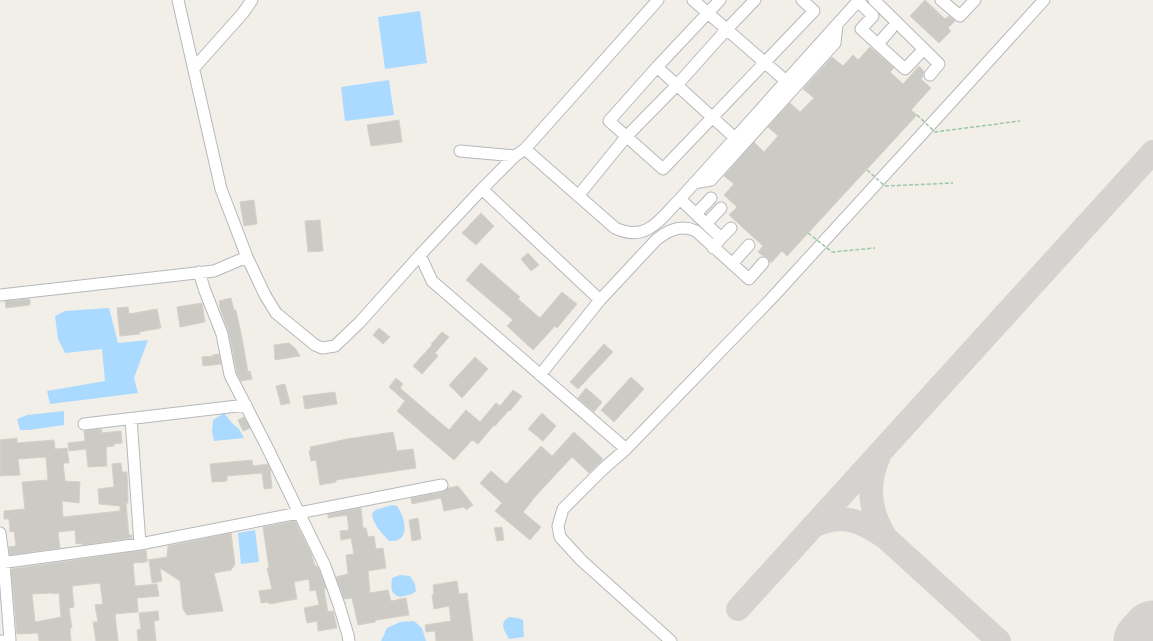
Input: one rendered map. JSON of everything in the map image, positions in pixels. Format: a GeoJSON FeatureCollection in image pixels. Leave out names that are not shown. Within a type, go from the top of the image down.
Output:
{"type":"FeatureCollection","features":[{"type":"Feature","properties":{"kind":"street"},"geometry":{"type":"LineString","coordinates":[[178,0],[221,189],[248,257],[265,295],[276,313],[315,345],[322,348],[335,346],[360,322],[482,189],[515,156],[525,149],[658,0]]}},
{"type":"Feature","properties":{"kind":"street"},"geometry":{"type":"LineString","coordinates":[[194,68],[252,0]]}},
{"type":"Feature","properties":{"kind":"street"},"geometry":{"type":"LineString","coordinates":[[693,0],[786,81]]}},
{"type":"Feature","properties":{"kind":"street"},"geometry":{"type":"LineString","coordinates":[[720,0],[609,121],[663,169],[766,63],[814,11],[802,0]]}},
{"type":"Feature","properties":{"kind":"street"},"geometry":{"type":"LineString","coordinates":[[578,196],[626,137],[677,85],[755,0]]}},
{"type":"Feature","properties":{"kind":"street"},"geometry":{"type":"LineString","coordinates":[[874,0],[939,64],[930,75]]}},
{"type":"Feature","properties":{"kind":"street"},"geometry":{"type":"LineString","coordinates":[[941,0],[960,16],[975,0]]}},
{"type":"Feature","properties":{"kind":"street"},"geometry":{"type":"LineString","coordinates":[[671,641],[581,560],[560,536],[558,526],[563,509],[626,449],[771,299],[1044,0]]}},
{"type":"Feature","properties":{"kind":"street"},"geometry":{"type":"LineString","coordinates":[[525,149],[615,228],[624,232],[646,230],[653,227],[680,199],[859,1],[873,16],[861,29],[905,69],[924,49]]}},
{"type":"Feature","properties":{"kind":"street"},"geometry":{"type":"LineString","coordinates":[[694,183],[711,180],[835,43],[837,25]]}},
{"type":"Feature","properties":{"kind":"street"},"geometry":{"type":"LineString","coordinates":[[878,44],[891,29]]}},
{"type":"Feature","properties":{"kind":"street"},"geometry":{"type":"LineString","coordinates":[[657,67],[735,138]]}},
{"type":"Feature","properties":{"kind":"street"},"geometry":{"type":"LineString","coordinates":[[460,151],[515,156]]}},
{"type":"Feature","properties":{"kind":"street"},"geometry":{"type":"LineString","coordinates":[[482,189],[600,300]]}},
{"type":"Feature","properties":{"kind":"street"},"geometry":{"type":"LineString","coordinates":[[696,214],[712,198]]}},
{"type":"Feature","properties":{"kind":"street"},"geometry":{"type":"LineString","coordinates":[[680,199],[721,238]]}},
{"type":"Feature","properties":{"kind":"street"},"geometry":{"type":"LineString","coordinates":[[706,224],[721,208]]}},
{"type":"Feature","properties":{"kind":"street"},"geometry":{"type":"LineString","coordinates":[[540,374],[600,300],[664,233],[688,228],[696,232],[749,279],[762,263]]}},
{"type":"Feature","properties":{"kind":"street"},"geometry":{"type":"LineString","coordinates":[[713,248],[732,228]]}},
{"type":"Feature","properties":{"kind":"street"},"geometry":{"type":"LineString","coordinates":[[732,264],[749,245]]}},
{"type":"Feature","properties":{"kind":"street"},"geometry":{"type":"LineString","coordinates":[[420,255],[432,281],[626,449]]}},
{"type":"Feature","properties":{"kind":"street"},"geometry":{"type":"LineString","coordinates":[[0,295],[214,271],[248,257]]}},
{"type":"Feature","properties":{"kind":"street"},"geometry":{"type":"LineString","coordinates":[[199,272],[222,334],[230,375],[325,566],[341,612],[349,641]]}},
{"type":"Feature","properties":{"kind":"street"},"geometry":{"type":"LineString","coordinates":[[84,424],[246,405]]}},
{"type":"Feature","properties":{"kind":"street"},"geometry":{"type":"LineString","coordinates":[[130,419],[140,544]]}},
{"type":"Feature","properties":{"kind":"street"},"geometry":{"type":"LineString","coordinates":[[2,563],[140,544],[442,485]]}},
{"type":"Feature","properties":{"kind":"street"},"geometry":{"type":"LineString","coordinates":[[0,533],[10,640],[2,641]]}},
{"type":"Feature","properties":{"kind":"path"},"geometry":{"type":"LineString","coordinates":[[917,115],[935,132],[1020,121]]}},
{"type":"Feature","properties":{"kind":"path"},"geometry":{"type":"LineString","coordinates":[[867,170],[885,186],[952,183]]}},
{"type":"Feature","properties":{"kind":"path"},"geometry":{"type":"LineString","coordinates":[[808,233],[832,252],[875,248]]}},
{"type":"Feature","properties":{"kind":"water"},"geometry":{"type":"Polygon","coordinates":[[[420,11],[427,63],[385,69],[378,17],[420,11]]]}},
{"type":"Feature","properties":{"kind":"water"},"geometry":{"type":"Polygon","coordinates":[[[389,80],[394,115],[345,121],[341,87],[389,80]]]}},
{"type":"Feature","properties":{"kind":"water"},"geometry":{"type":"Polygon","coordinates":[[[109,308],[118,343],[148,340],[134,378],[138,393],[50,404],[47,391],[105,381],[102,349],[65,353],[58,339],[55,316],[65,311],[109,308]]]}},
{"type":"Feature","properties":{"kind":"water"},"geometry":{"type":"Polygon","coordinates":[[[64,411],[64,425],[20,430],[17,419],[27,415],[64,411]]]}},
{"type":"Feature","properties":{"kind":"water"},"geometry":{"type":"Polygon","coordinates":[[[224,413],[239,429],[244,438],[214,441],[212,432],[213,420],[224,413]]]}},
{"type":"Feature","properties":{"kind":"water"},"geometry":{"type":"Polygon","coordinates":[[[392,505],[397,506],[400,511],[405,528],[404,534],[396,541],[389,541],[381,532],[376,525],[372,514],[375,510],[392,505]]]}},
{"type":"Feature","properties":{"kind":"water"},"geometry":{"type":"Polygon","coordinates":[[[255,530],[259,562],[241,564],[238,533],[255,530]]]}},
{"type":"Feature","properties":{"kind":"water"},"geometry":{"type":"Polygon","coordinates":[[[400,575],[410,576],[415,584],[416,591],[412,594],[400,597],[394,594],[391,587],[392,578],[400,575]]]}},
{"type":"Feature","properties":{"kind":"water"},"geometry":{"type":"Polygon","coordinates":[[[509,617],[523,620],[524,637],[509,639],[504,630],[503,624],[509,617]]]}},
{"type":"Feature","properties":{"kind":"water"},"geometry":{"type":"Polygon","coordinates":[[[414,621],[422,628],[426,641],[381,641],[387,628],[400,622],[414,621]]]}},
{"type":"Feature","properties":{"kind":"building"},"geometry":{"type":"Polygon","coordinates":[[[925,0],[945,19],[949,16],[955,21],[948,28],[951,31],[939,43],[910,16],[925,0]]]}},
{"type":"Feature","properties":{"kind":"building"},"geometry":{"type":"Polygon","coordinates":[[[870,47],[894,68],[890,72],[903,84],[919,66],[924,71],[921,79],[931,88],[911,110],[917,115],[787,256],[782,251],[771,263],[768,258],[758,252],[763,246],[729,215],[737,207],[724,195],[734,184],[724,176],[754,142],[764,152],[778,136],[768,127],[790,103],[800,112],[814,98],[803,89],[832,57],[843,66],[853,55],[858,60],[870,47]]]}},
{"type":"Feature","properties":{"kind":"building"},"geometry":{"type":"Polygon","coordinates":[[[399,120],[402,142],[371,146],[367,125],[399,120]]]}},
{"type":"Feature","properties":{"kind":"building"},"geometry":{"type":"Polygon","coordinates":[[[254,200],[257,224],[244,226],[240,202],[254,200]]]}},
{"type":"Feature","properties":{"kind":"building"},"geometry":{"type":"Polygon","coordinates":[[[481,213],[494,226],[476,245],[462,233],[481,213]]]}},
{"type":"Feature","properties":{"kind":"building"},"geometry":{"type":"Polygon","coordinates":[[[320,220],[323,251],[308,252],[305,221],[320,220]]]}},
{"type":"Feature","properties":{"kind":"building"},"geometry":{"type":"Polygon","coordinates":[[[528,253],[539,265],[531,271],[521,259],[528,253]]]}},
{"type":"Feature","properties":{"kind":"building"},"geometry":{"type":"Polygon","coordinates":[[[481,263],[520,297],[518,299],[540,318],[562,292],[577,304],[557,328],[555,326],[533,350],[507,326],[513,320],[466,280],[481,263]]]}},
{"type":"Feature","properties":{"kind":"building"},"geometry":{"type":"Polygon","coordinates":[[[231,298],[234,310],[236,310],[248,372],[250,371],[252,379],[241,381],[237,373],[229,333],[219,305],[219,301],[231,298]]]}},
{"type":"Feature","properties":{"kind":"building"},"geometry":{"type":"Polygon","coordinates":[[[30,299],[30,305],[6,308],[5,301],[30,299]]]}},
{"type":"Feature","properties":{"kind":"building"},"geometry":{"type":"Polygon","coordinates":[[[202,303],[205,322],[180,327],[177,307],[202,303]]]}},
{"type":"Feature","properties":{"kind":"building"},"geometry":{"type":"Polygon","coordinates":[[[128,307],[129,314],[157,309],[161,328],[139,332],[140,334],[120,336],[117,308],[128,307]]]}},
{"type":"Feature","properties":{"kind":"building"},"geometry":{"type":"Polygon","coordinates":[[[379,328],[390,337],[383,344],[373,335],[379,328]]]}},
{"type":"Feature","properties":{"kind":"building"},"geometry":{"type":"Polygon","coordinates":[[[442,332],[449,337],[435,353],[438,356],[422,374],[413,366],[442,332]]]}},
{"type":"Feature","properties":{"kind":"building"},"geometry":{"type":"Polygon","coordinates":[[[289,343],[295,348],[300,356],[275,360],[274,345],[289,343]]]}},
{"type":"Feature","properties":{"kind":"building"},"geometry":{"type":"Polygon","coordinates":[[[604,344],[613,352],[578,389],[570,382],[604,344]]]}},
{"type":"Feature","properties":{"kind":"building"},"geometry":{"type":"Polygon","coordinates":[[[219,354],[221,364],[203,366],[202,357],[219,354]]]}},
{"type":"Feature","properties":{"kind":"building"},"geometry":{"type":"Polygon","coordinates":[[[475,357],[488,369],[462,398],[449,385],[475,357]]]}},
{"type":"Feature","properties":{"kind":"building"},"geometry":{"type":"Polygon","coordinates":[[[631,377],[644,389],[614,422],[601,410],[631,377]]]}},
{"type":"Feature","properties":{"kind":"building"},"geometry":{"type":"Polygon","coordinates":[[[396,378],[403,384],[400,388],[449,430],[466,410],[480,422],[496,403],[500,406],[513,390],[522,396],[510,411],[509,410],[495,426],[494,425],[478,444],[472,440],[454,460],[397,411],[405,401],[389,387],[396,378]]]}},
{"type":"Feature","properties":{"kind":"building"},"geometry":{"type":"Polygon","coordinates":[[[285,384],[290,403],[281,405],[276,386],[285,384]]]}},
{"type":"Feature","properties":{"kind":"building"},"geometry":{"type":"Polygon","coordinates":[[[586,388],[602,402],[594,412],[578,398],[586,388]]]}},
{"type":"Feature","properties":{"kind":"building"},"geometry":{"type":"Polygon","coordinates":[[[335,392],[337,404],[305,409],[303,396],[335,392]]]}},
{"type":"Feature","properties":{"kind":"building"},"geometry":{"type":"Polygon","coordinates":[[[542,413],[556,426],[543,441],[528,429],[542,413]]]}},
{"type":"Feature","properties":{"kind":"building"},"geometry":{"type":"Polygon","coordinates":[[[244,417],[250,428],[243,431],[238,420],[244,417]]]}},
{"type":"Feature","properties":{"kind":"building"},"geometry":{"type":"Polygon","coordinates":[[[101,429],[102,433],[121,431],[122,443],[106,447],[107,466],[88,467],[86,449],[69,451],[68,443],[85,441],[84,431],[101,429]]]}},
{"type":"Feature","properties":{"kind":"building"},"geometry":{"type":"Polygon","coordinates":[[[393,432],[397,451],[413,449],[416,468],[336,480],[336,482],[320,485],[316,460],[311,461],[309,451],[311,450],[310,447],[347,439],[393,432]]]}},
{"type":"Feature","properties":{"kind":"building"},"geometry":{"type":"Polygon","coordinates":[[[574,432],[603,459],[589,473],[572,457],[532,500],[523,512],[541,527],[530,540],[495,511],[502,503],[480,483],[491,471],[506,484],[541,446],[552,456],[574,432]]]}},
{"type":"Feature","properties":{"kind":"building"},"geometry":{"type":"Polygon","coordinates":[[[17,438],[17,443],[54,440],[55,449],[67,448],[69,463],[63,463],[65,481],[80,482],[79,503],[62,501],[63,517],[120,511],[120,506],[99,504],[98,489],[114,487],[112,464],[121,463],[122,472],[127,472],[128,503],[126,503],[129,535],[132,535],[132,538],[82,545],[81,543],[76,544],[75,530],[58,532],[60,548],[10,555],[9,547],[16,546],[14,531],[10,532],[9,519],[4,519],[4,511],[25,509],[22,482],[48,480],[46,457],[18,459],[20,475],[0,476],[0,440],[17,438]]]}},
{"type":"Feature","properties":{"kind":"building"},"geometry":{"type":"Polygon","coordinates":[[[252,460],[253,466],[268,464],[270,468],[272,488],[264,489],[262,473],[227,476],[227,481],[212,482],[210,464],[252,460]]]}},
{"type":"Feature","properties":{"kind":"building"},"geometry":{"type":"Polygon","coordinates":[[[458,486],[473,505],[466,510],[464,507],[444,511],[441,498],[412,504],[411,498],[443,492],[448,488],[458,486]]]}},
{"type":"Feature","properties":{"kind":"building"},"geometry":{"type":"Polygon","coordinates":[[[361,508],[363,528],[366,528],[368,537],[374,536],[376,549],[383,548],[386,568],[368,571],[370,593],[388,590],[391,601],[406,598],[409,615],[376,620],[375,622],[358,625],[352,598],[344,599],[336,577],[348,574],[346,555],[354,554],[351,538],[341,540],[340,531],[349,530],[347,515],[328,518],[328,514],[361,508]]]}},
{"type":"Feature","properties":{"kind":"building"},"geometry":{"type":"Polygon","coordinates":[[[418,518],[421,539],[412,541],[409,520],[418,518]]]}},
{"type":"Feature","properties":{"kind":"building"},"geometry":{"type":"Polygon","coordinates":[[[295,521],[311,553],[315,566],[319,569],[326,588],[324,589],[328,612],[333,611],[337,628],[318,631],[317,621],[307,623],[304,608],[319,605],[316,590],[310,591],[309,579],[294,582],[297,599],[269,604],[269,602],[261,603],[259,591],[272,589],[267,568],[269,568],[263,527],[295,521]]]}},
{"type":"Feature","properties":{"kind":"building"},"geometry":{"type":"Polygon","coordinates":[[[502,527],[504,540],[497,541],[494,528],[502,527]]]}},
{"type":"Feature","properties":{"kind":"building"},"geometry":{"type":"Polygon","coordinates":[[[231,533],[235,564],[231,570],[214,573],[223,611],[187,615],[183,609],[180,581],[160,568],[162,581],[152,583],[149,560],[147,560],[167,557],[168,546],[231,533]]]}},
{"type":"Feature","properties":{"kind":"building"},"geometry":{"type":"Polygon","coordinates":[[[146,550],[147,562],[133,563],[135,586],[157,584],[159,596],[137,598],[138,612],[115,614],[118,641],[96,641],[93,622],[98,622],[95,605],[103,604],[100,583],[72,586],[74,607],[69,608],[72,628],[70,628],[71,641],[39,641],[38,633],[17,634],[11,569],[146,550]],[[59,593],[32,594],[35,622],[61,617],[59,593]]]}},
{"type":"Feature","properties":{"kind":"building"},"geometry":{"type":"Polygon","coordinates":[[[457,581],[459,594],[467,593],[473,641],[436,641],[435,631],[426,632],[425,625],[451,621],[449,606],[434,609],[432,595],[434,594],[433,585],[457,581]]]}},
{"type":"Feature","properties":{"kind":"building"},"geometry":{"type":"Polygon","coordinates":[[[158,611],[159,620],[154,621],[156,641],[138,641],[137,630],[141,629],[139,613],[158,611]]]}},
{"type":"Feature","properties":{"kind":"taxiway"},"geometry":{"type":"LineString","coordinates":[[738,609],[1153,152]]}},
{"type":"Feature","properties":{"kind":"taxiway"},"geometry":{"type":"LineString","coordinates":[[879,456],[872,477],[871,488],[873,508],[876,519],[886,538],[999,641]]}},
{"type":"Feature","properties":{"kind":"taxiway"},"geometry":{"type":"LineString","coordinates":[[813,526],[833,520],[851,520],[869,527],[886,538]]}},
{"type":"Feature","properties":{"kind":"runway"},"geometry":{"type":"LineString","coordinates":[[1144,641],[1153,631]]}}]}
